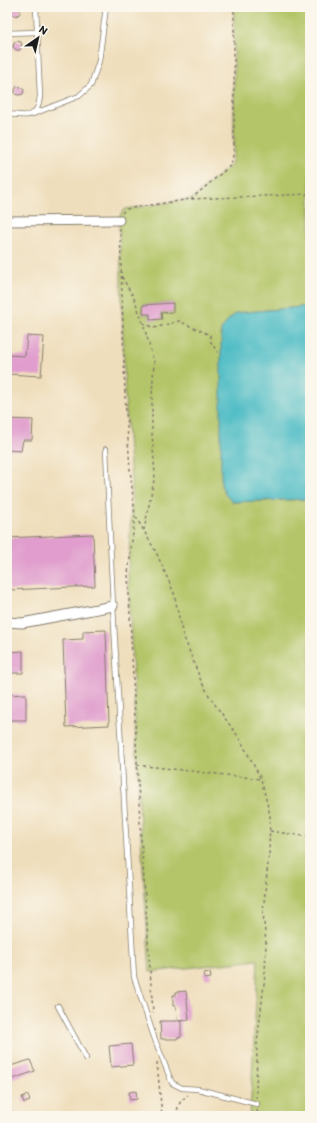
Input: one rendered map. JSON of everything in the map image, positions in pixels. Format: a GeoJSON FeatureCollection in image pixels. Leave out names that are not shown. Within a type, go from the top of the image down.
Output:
{"type":"FeatureCollection","features":[{"type":"Feature","properties":{"kind":"street"},"geometry":{"type":"LineString","coordinates":[[7,221],[119,220]]}},
{"type":"Feature","properties":{"kind":"street"},"geometry":{"type":"LineString","coordinates":[[7,622],[22,623],[113,606]]}},
{"type":"Feature","properties":{"kind":"lane"},"geometry":{"type":"LineString","coordinates":[[33,114],[39,106],[40,96],[36,7]]}},
{"type":"Feature","properties":{"kind":"lane"},"geometry":{"type":"LineString","coordinates":[[7,114],[26,116],[33,114],[79,96],[91,84],[99,60],[106,7]]}},
{"type":"Feature","properties":{"kind":"lane"},"geometry":{"type":"LineString","coordinates":[[7,33],[37,32]]}},
{"type":"Feature","properties":{"kind":"lane"},"geometry":{"type":"LineString","coordinates":[[106,449],[113,606],[134,977],[154,1037],[172,1083],[182,1088],[198,1089],[257,1104]]}},
{"type":"Feature","properties":{"kind":"lane"},"geometry":{"type":"LineString","coordinates":[[58,1006],[86,1058]]}},
{"type":"Feature","properties":{"kind":"lane"},"geometry":{"type":"LineString","coordinates":[[7,1106],[10,1116]]}},
{"type":"Feature","properties":{"kind":"path"},"geometry":{"type":"LineString","coordinates":[[191,199],[231,164],[234,151],[234,7]]}},
{"type":"Feature","properties":{"kind":"path"},"geometry":{"type":"LineString","coordinates":[[153,1015],[140,823],[128,574],[135,516],[125,396],[119,220],[122,213],[126,210],[191,199],[310,194]]}},
{"type":"Feature","properties":{"kind":"path"},"geometry":{"type":"LineString","coordinates":[[121,275],[134,298],[154,362],[152,433],[155,474],[144,530]]}},
{"type":"Feature","properties":{"kind":"path"},"geometry":{"type":"LineString","coordinates":[[143,323],[154,328],[179,321],[210,335],[218,353]]}},
{"type":"Feature","properties":{"kind":"path"},"geometry":{"type":"LineString","coordinates":[[135,516],[156,552],[174,593],[182,632],[201,681],[211,699],[240,739],[261,779],[270,815],[263,912],[266,944],[265,975],[257,1044],[255,1092],[258,1116]]}},
{"type":"Feature","properties":{"kind":"path"},"geometry":{"type":"LineString","coordinates":[[137,765],[261,779]]}},
{"type":"Feature","properties":{"kind":"path"},"geometry":{"type":"LineString","coordinates":[[270,831],[310,837]]}},
{"type":"Feature","properties":{"kind":"path"},"geometry":{"type":"LineString","coordinates":[[156,1058],[162,1116]]}},
{"type":"Feature","properties":{"kind":"path"},"geometry":{"type":"LineString","coordinates":[[177,1116],[177,1107],[182,1100],[198,1089]]}},
{"type":"Feature","properties":{"kind":"green space"},"geometry":{"type":"Polygon","coordinates":[[[234,7],[310,7],[310,306],[237,313],[232,502],[310,499],[310,1116],[250,1116],[258,960],[150,972],[140,823],[128,574],[132,493],[125,396],[119,220],[121,213],[126,209],[191,199],[231,165],[234,151],[234,7]],[[173,303],[143,305],[143,314],[150,314],[150,320],[162,319],[161,313],[173,312],[173,303]]]}},
{"type":"Feature","properties":{"kind":"water"},"geometry":{"type":"Polygon","coordinates":[[[310,306],[310,499],[232,502],[225,494],[221,485],[221,330],[229,319],[237,313],[310,306]]]}},
{"type":"Feature","properties":{"kind":"building"},"geometry":{"type":"Polygon","coordinates":[[[16,6],[21,11],[16,16],[11,11],[16,6]]]}},
{"type":"Feature","properties":{"kind":"building"},"geometry":{"type":"Polygon","coordinates":[[[17,41],[21,42],[22,46],[20,50],[16,50],[13,47],[14,43],[17,41]]]}},
{"type":"Feature","properties":{"kind":"building"},"geometry":{"type":"Polygon","coordinates":[[[17,86],[24,90],[23,94],[15,94],[17,86]]]}},
{"type":"Feature","properties":{"kind":"building"},"geometry":{"type":"Polygon","coordinates":[[[173,303],[173,312],[161,313],[162,319],[150,320],[150,314],[143,314],[143,305],[173,303]]]}},
{"type":"Feature","properties":{"kind":"building"},"geometry":{"type":"Polygon","coordinates":[[[27,336],[44,337],[41,376],[7,374],[7,355],[25,356],[27,336]]]}},
{"type":"Feature","properties":{"kind":"building"},"geometry":{"type":"Polygon","coordinates":[[[7,419],[33,420],[32,440],[23,440],[21,451],[7,450],[7,419]]]}},
{"type":"Feature","properties":{"kind":"building"},"geometry":{"type":"Polygon","coordinates":[[[93,534],[95,586],[9,590],[7,538],[93,534]]]}},
{"type":"Feature","properties":{"kind":"building"},"geometry":{"type":"Polygon","coordinates":[[[106,630],[109,725],[66,727],[63,640],[83,639],[83,631],[106,630]]]}},
{"type":"Feature","properties":{"kind":"building"},"geometry":{"type":"Polygon","coordinates":[[[23,651],[23,673],[7,673],[7,652],[23,651]]]}},
{"type":"Feature","properties":{"kind":"building"},"geometry":{"type":"Polygon","coordinates":[[[26,694],[26,720],[7,720],[7,695],[26,694]]]}},
{"type":"Feature","properties":{"kind":"building"},"geometry":{"type":"Polygon","coordinates":[[[210,972],[211,978],[205,979],[204,973],[210,972]]]}},
{"type":"Feature","properties":{"kind":"building"},"geometry":{"type":"Polygon","coordinates":[[[186,991],[189,1020],[178,1021],[181,1021],[181,1037],[177,1039],[161,1039],[160,1021],[177,1021],[176,1006],[173,1006],[173,995],[176,995],[176,992],[186,991]]]}},
{"type":"Feature","properties":{"kind":"building"},"geometry":{"type":"Polygon","coordinates":[[[131,1044],[133,1065],[111,1067],[109,1046],[131,1044]]]}},
{"type":"Feature","properties":{"kind":"building"},"geometry":{"type":"Polygon","coordinates":[[[30,1060],[35,1071],[10,1080],[7,1067],[30,1060]]]}},
{"type":"Feature","properties":{"kind":"building"},"geometry":{"type":"Polygon","coordinates":[[[136,1091],[137,1099],[130,1100],[129,1092],[136,1091]]]}},
{"type":"Feature","properties":{"kind":"building"},"geometry":{"type":"Polygon","coordinates":[[[28,1095],[30,1101],[24,1103],[22,1097],[28,1095]]]}}]}
